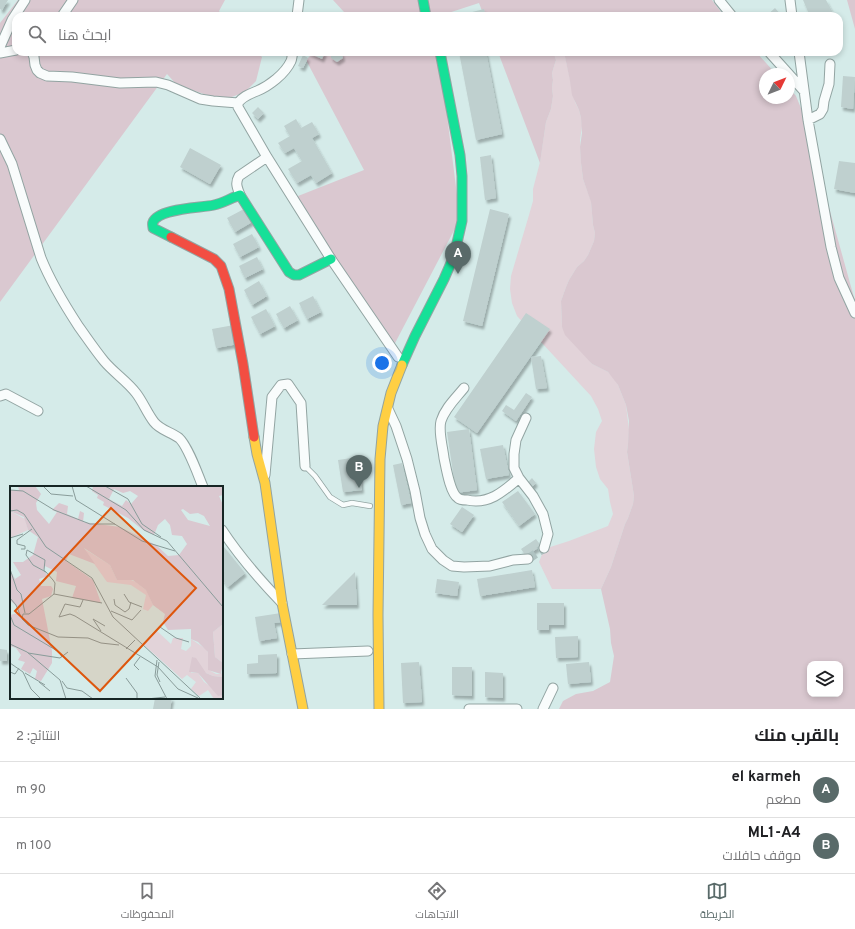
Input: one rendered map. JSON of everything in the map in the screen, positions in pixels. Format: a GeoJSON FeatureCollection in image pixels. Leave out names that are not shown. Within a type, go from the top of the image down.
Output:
{"type":"FeatureCollection","features":[{"type":"Feature","properties":{"kind":"main road"},"geometry":{"type":"LineString","coordinates":[[423,0],[425,12]]}},
{"type":"Feature","properties":{"kind":"main road"},"geometry":{"type":"LineString","coordinates":[[431,0],[433,12]]}},
{"type":"Feature","properties":{"kind":"main road"},"geometry":{"type":"LineString","coordinates":[[433,56],[448,140]]}},
{"type":"Feature","properties":{"kind":"main road"},"geometry":{"type":"LineString","coordinates":[[379,709],[378,615],[380,459],[383,426],[391,393],[415,336],[454,256],[462,221],[462,176],[460,155],[441,56]]}},
{"type":"Feature","properties":{"kind":"main road"},"geometry":{"type":"LineString","coordinates":[[453,175],[453,212]]}},
{"type":"Feature","properties":{"kind":"main road"},"geometry":{"type":"LineString","coordinates":[[303,709],[282,603],[265,483],[257,454],[243,364],[229,289],[221,266],[214,258],[153,228],[153,222],[155,218],[167,212],[215,205],[240,195],[289,272],[294,275],[298,275],[331,259]]}},
{"type":"Feature","properties":{"kind":"main road"},"geometry":{"type":"LineString","coordinates":[[371,478],[371,457],[375,419],[380,401],[406,338],[439,275],[445,258],[451,229]]}},
{"type":"Feature","properties":{"kind":"main road"},"geometry":{"type":"LineString","coordinates":[[370,502],[370,517]]}},
{"type":"Feature","properties":{"kind":"main road"},"geometry":{"type":"LineString","coordinates":[[369,614],[370,539]]}},
{"type":"Feature","properties":{"kind":"street"},"geometry":{"type":"LineString","coordinates":[[17,12],[25,0]]}},
{"type":"Feature","properties":{"kind":"street"},"geometry":{"type":"LineString","coordinates":[[65,12],[73,0]]}},
{"type":"Feature","properties":{"kind":"street"},"geometry":{"type":"LineString","coordinates":[[298,12],[299,0]]}},
{"type":"Feature","properties":{"kind":"street"},"geometry":{"type":"LineString","coordinates":[[719,0],[729,12]]}},
{"type":"Feature","properties":{"kind":"street"},"geometry":{"type":"LineString","coordinates":[[790,0],[792,12]]}},
{"type":"Feature","properties":{"kind":"street"},"geometry":{"type":"LineString","coordinates":[[0,47],[12,20]]}},
{"type":"Feature","properties":{"kind":"street"},"geometry":{"type":"LineString","coordinates":[[0,53],[12,51]]}},
{"type":"Feature","properties":{"kind":"street"},"geometry":{"type":"LineString","coordinates":[[35,56],[35,65],[37,70],[47,76],[72,77],[120,83],[156,82],[168,85],[200,99],[238,103]]}},
{"type":"Feature","properties":{"kind":"street"},"geometry":{"type":"LineString","coordinates":[[292,56],[291,61],[276,79],[262,88],[244,96],[238,103],[238,108],[331,259],[398,357]]}},
{"type":"Feature","properties":{"kind":"street"},"geometry":{"type":"LineString","coordinates":[[773,56],[804,91]]}},
{"type":"Feature","properties":{"kind":"street"},"geometry":{"type":"LineString","coordinates":[[800,56],[808,120],[831,247],[839,278],[855,313]]}},
{"type":"Feature","properties":{"kind":"street"},"geometry":{"type":"LineString","coordinates":[[808,120],[820,114],[823,109],[829,84],[830,64]]}},
{"type":"Feature","properties":{"kind":"street"},"geometry":{"type":"LineString","coordinates":[[0,138],[12,164],[41,258],[61,300],[92,346],[105,362],[136,392],[153,421],[159,427],[181,440],[203,486]]}},
{"type":"Feature","properties":{"kind":"street"},"geometry":{"type":"LineString","coordinates":[[240,195],[236,185],[239,176],[267,157]]}},
{"type":"Feature","properties":{"kind":"street"},"geometry":{"type":"LineString","coordinates":[[265,483],[272,397],[281,385],[288,384],[301,403],[305,466]]}},
{"type":"Feature","properties":{"kind":"street"},"geometry":{"type":"LineString","coordinates":[[464,388],[444,414],[441,423],[441,434],[446,466],[453,492],[458,498],[471,501],[482,501],[492,498],[504,491],[519,478]]}},
{"type":"Feature","properties":{"kind":"street"},"geometry":{"type":"LineString","coordinates":[[0,396],[6,394],[38,411]]}},
{"type":"Feature","properties":{"kind":"street"},"geometry":{"type":"LineString","coordinates":[[387,406],[396,426],[407,460],[420,518],[432,549],[443,560],[452,566],[490,566],[513,560],[528,559]]}},
{"type":"Feature","properties":{"kind":"street"},"geometry":{"type":"LineString","coordinates":[[526,418],[516,440],[514,468],[519,478],[533,496],[544,514],[548,534],[544,548]]}},
{"type":"Feature","properties":{"kind":"street"},"geometry":{"type":"LineString","coordinates":[[223,531],[239,555],[262,583],[282,603]]}},
{"type":"Feature","properties":{"kind":"street"},"geometry":{"type":"LineString","coordinates":[[292,654],[368,651]]}},
{"type":"Feature","properties":{"kind":"street"},"geometry":{"type":"LineString","coordinates":[[544,709],[553,688]]}},
{"type":"Feature","properties":{"kind":"street"},"geometry":{"type":"LineString","coordinates":[[469,709],[517,709]]}},
{"type":"Feature","properties":{"kind":"lane"},"geometry":{"type":"LineString","coordinates":[[305,466],[316,476],[330,497],[343,505],[370,502]]}},
{"type":"Feature","properties":{"kind":"shaded area"},"geometry":{"type":"Polygon","coordinates":[[[18,0],[225,0],[220,12],[12,12],[12,56],[262,57],[256,81],[245,92],[229,98],[216,98],[177,85],[167,74],[0,302],[0,23],[18,0]]]}},
{"type":"Feature","properties":{"kind":"shaded area"},"geometry":{"type":"Polygon","coordinates":[[[333,0],[712,0],[721,12],[482,12],[479,3],[451,12],[344,12],[333,0]]]}},
{"type":"Feature","properties":{"kind":"shaded area"},"geometry":{"type":"Polygon","coordinates":[[[847,0],[855,0],[855,29],[847,0]]]}},
{"type":"Feature","properties":{"kind":"shaded area"},"geometry":{"type":"Polygon","coordinates":[[[310,56],[440,56],[460,219],[393,347],[293,198],[364,170],[306,60],[310,56]]]}},
{"type":"Feature","properties":{"kind":"shaded area"},"geometry":{"type":"Polygon","coordinates":[[[500,56],[555,56],[556,60],[552,73],[553,96],[551,109],[546,122],[540,163],[500,56]]]}},
{"type":"Feature","properties":{"kind":"shaded area"},"geometry":{"type":"Polygon","coordinates":[[[555,56],[565,56],[575,102],[581,118],[581,163],[583,179],[591,201],[595,233],[594,241],[588,255],[577,267],[569,280],[561,301],[562,327],[592,364],[608,372],[613,377],[626,405],[629,430],[627,452],[634,496],[633,504],[611,567],[601,589],[552,589],[539,562],[544,549],[608,526],[613,514],[608,489],[600,479],[596,467],[594,449],[596,432],[602,421],[598,409],[591,396],[517,316],[512,303],[510,289],[511,276],[533,201],[533,189],[540,162],[546,122],[551,109],[553,96],[552,73],[556,60],[555,56]]]}},
{"type":"Feature","properties":{"kind":"shaded area"},"geometry":{"type":"Polygon","coordinates":[[[565,56],[760,56],[771,68],[759,68],[759,104],[795,104],[795,95],[796,96],[807,123],[855,301],[855,709],[559,709],[563,701],[576,694],[593,691],[610,682],[614,656],[610,629],[601,589],[611,567],[633,504],[634,496],[627,452],[629,421],[626,405],[618,385],[608,372],[592,364],[565,335],[562,327],[561,301],[569,280],[577,267],[588,255],[594,241],[595,233],[591,202],[583,179],[580,147],[582,133],[579,110],[572,95],[565,56]]]}},
{"type":"Feature","properties":{"kind":"building"},"geometry":{"type":"Polygon","coordinates":[[[0,0],[8,0],[2,10],[0,9],[0,0]]]}},
{"type":"Feature","properties":{"kind":"building"},"geometry":{"type":"Polygon","coordinates":[[[803,0],[826,0],[832,12],[808,12],[803,0]]]}},
{"type":"Feature","properties":{"kind":"building"},"geometry":{"type":"Polygon","coordinates":[[[775,8],[778,12],[770,12],[775,8]]]}},
{"type":"Feature","properties":{"kind":"building"},"geometry":{"type":"Polygon","coordinates":[[[484,9],[485,12],[472,12],[484,9]]]}},
{"type":"Feature","properties":{"kind":"building"},"geometry":{"type":"Polygon","coordinates":[[[303,56],[308,58],[303,68],[298,66],[303,56]]]}},
{"type":"Feature","properties":{"kind":"building"},"geometry":{"type":"Polygon","coordinates":[[[316,56],[323,56],[322,59],[316,56]]]}},
{"type":"Feature","properties":{"kind":"building"},"geometry":{"type":"Polygon","coordinates":[[[331,56],[343,56],[343,58],[337,62],[331,58],[331,56]]]}},
{"type":"Feature","properties":{"kind":"building"},"geometry":{"type":"Polygon","coordinates":[[[460,56],[487,56],[502,134],[476,140],[460,56]]]}},
{"type":"Feature","properties":{"kind":"building"},"geometry":{"type":"Polygon","coordinates":[[[843,76],[855,77],[853,109],[841,107],[843,76]]]}},
{"type":"Feature","properties":{"kind":"building"},"geometry":{"type":"Polygon","coordinates":[[[258,107],[264,113],[258,119],[252,113],[258,107]]]}},
{"type":"Feature","properties":{"kind":"building"},"geometry":{"type":"Polygon","coordinates":[[[296,119],[301,128],[312,122],[319,134],[312,138],[332,173],[316,183],[311,175],[297,183],[288,169],[302,161],[294,148],[285,153],[278,143],[290,136],[284,126],[296,119]]]}},
{"type":"Feature","properties":{"kind":"building"},"geometry":{"type":"Polygon","coordinates":[[[190,148],[221,165],[210,184],[180,167],[190,148]]]}},
{"type":"Feature","properties":{"kind":"building"},"geometry":{"type":"Polygon","coordinates":[[[491,155],[496,198],[485,200],[480,157],[491,155]]]}},
{"type":"Feature","properties":{"kind":"building"},"geometry":{"type":"Polygon","coordinates":[[[839,161],[855,163],[855,193],[834,189],[839,161]]]}},
{"type":"Feature","properties":{"kind":"building"},"geometry":{"type":"Polygon","coordinates":[[[244,209],[252,222],[235,232],[227,218],[244,209]]]}},
{"type":"Feature","properties":{"kind":"building"},"geometry":{"type":"Polygon","coordinates":[[[490,209],[509,214],[482,326],[463,321],[490,209]]]}},
{"type":"Feature","properties":{"kind":"building"},"geometry":{"type":"Polygon","coordinates":[[[252,234],[259,247],[240,257],[233,244],[252,234]]]}},
{"type":"Feature","properties":{"kind":"building"},"geometry":{"type":"Polygon","coordinates":[[[257,257],[263,269],[245,278],[239,266],[257,257]]]}},
{"type":"Feature","properties":{"kind":"building"},"geometry":{"type":"Polygon","coordinates":[[[259,281],[267,296],[252,305],[244,290],[259,281]]]}},
{"type":"Feature","properties":{"kind":"building"},"geometry":{"type":"Polygon","coordinates":[[[313,296],[321,312],[307,319],[299,303],[313,296]]]}},
{"type":"Feature","properties":{"kind":"building"},"geometry":{"type":"Polygon","coordinates":[[[290,306],[298,320],[284,328],[276,314],[290,306]]]}},
{"type":"Feature","properties":{"kind":"building"},"geometry":{"type":"Polygon","coordinates":[[[266,309],[275,326],[260,334],[251,317],[266,309]]]}},
{"type":"Feature","properties":{"kind":"building"},"geometry":{"type":"Polygon","coordinates":[[[526,313],[550,329],[477,433],[454,417],[526,313]]]}},
{"type":"Feature","properties":{"kind":"building"},"geometry":{"type":"Polygon","coordinates":[[[234,325],[238,344],[216,348],[212,329],[234,325]]]}},
{"type":"Feature","properties":{"kind":"building"},"geometry":{"type":"Polygon","coordinates":[[[541,356],[547,388],[536,389],[531,357],[541,356]]]}},
{"type":"Feature","properties":{"kind":"building"},"geometry":{"type":"Polygon","coordinates":[[[526,393],[532,397],[516,421],[502,411],[506,405],[514,410],[526,393]]]}},
{"type":"Feature","properties":{"kind":"building"},"geometry":{"type":"Polygon","coordinates":[[[469,429],[477,490],[456,493],[447,432],[469,429]]]}},
{"type":"Feature","properties":{"kind":"building"},"geometry":{"type":"Polygon","coordinates":[[[503,445],[509,475],[486,479],[480,449],[503,445]]]}},
{"type":"Feature","properties":{"kind":"building"},"geometry":{"type":"Polygon","coordinates":[[[358,457],[362,490],[343,492],[338,460],[358,457]]]}},
{"type":"Feature","properties":{"kind":"building"},"geometry":{"type":"Polygon","coordinates":[[[402,463],[411,503],[401,505],[393,465],[402,463]]]}},
{"type":"Feature","properties":{"kind":"building"},"geometry":{"type":"Polygon","coordinates":[[[532,478],[536,483],[531,488],[527,483],[532,478]]]}},
{"type":"Feature","properties":{"kind":"building"},"geometry":{"type":"Polygon","coordinates":[[[518,491],[535,514],[519,526],[502,502],[518,491]]]}},
{"type":"Feature","properties":{"kind":"building"},"geometry":{"type":"Polygon","coordinates":[[[462,507],[474,515],[462,532],[450,524],[462,507]]]}},
{"type":"Feature","properties":{"kind":"building"},"geometry":{"type":"Polygon","coordinates":[[[536,539],[541,546],[526,556],[521,549],[536,539]]]}},
{"type":"Feature","properties":{"kind":"building"},"geometry":{"type":"Polygon","coordinates":[[[223,548],[245,573],[228,587],[223,580],[223,572],[225,571],[223,569],[223,548]]]}},
{"type":"Feature","properties":{"kind":"building"},"geometry":{"type":"Polygon","coordinates":[[[532,570],[535,587],[480,596],[477,579],[532,570]]]}},
{"type":"Feature","properties":{"kind":"building"},"geometry":{"type":"Polygon","coordinates":[[[355,572],[357,605],[322,605],[355,572]]]}},
{"type":"Feature","properties":{"kind":"building"},"geometry":{"type":"Polygon","coordinates":[[[437,579],[459,582],[457,596],[435,593],[437,579]]]}},
{"type":"Feature","properties":{"kind":"building"},"geometry":{"type":"Polygon","coordinates":[[[537,603],[564,603],[564,625],[549,625],[549,630],[537,630],[537,603]]]}},
{"type":"Feature","properties":{"kind":"building"},"geometry":{"type":"Polygon","coordinates":[[[281,613],[282,622],[274,623],[277,638],[259,641],[255,617],[281,613]]]}},
{"type":"Feature","properties":{"kind":"building"},"geometry":{"type":"Polygon","coordinates":[[[578,636],[578,657],[556,658],[555,637],[578,636]]]}},
{"type":"Feature","properties":{"kind":"building"},"geometry":{"type":"Polygon","coordinates":[[[0,649],[7,650],[7,661],[0,661],[0,649]]]}},
{"type":"Feature","properties":{"kind":"building"},"geometry":{"type":"Polygon","coordinates":[[[277,654],[277,673],[247,674],[247,664],[258,663],[258,655],[277,654]]]}},
{"type":"Feature","properties":{"kind":"building"},"geometry":{"type":"Polygon","coordinates":[[[419,662],[422,702],[403,703],[401,663],[419,662]]]}},
{"type":"Feature","properties":{"kind":"building"},"geometry":{"type":"Polygon","coordinates":[[[589,662],[591,682],[568,684],[566,664],[589,662]]]}},
{"type":"Feature","properties":{"kind":"building"},"geometry":{"type":"Polygon","coordinates":[[[452,667],[472,667],[472,696],[452,695],[452,667]]]}},
{"type":"Feature","properties":{"kind":"building"},"geometry":{"type":"Polygon","coordinates":[[[485,672],[503,673],[503,698],[485,697],[485,672]]]}},
{"type":"Feature","properties":{"kind":"building"},"geometry":{"type":"Polygon","coordinates":[[[155,699],[172,699],[170,709],[153,709],[155,699]]]}},
{"type":"Feature","properties":{"kind":"tunnel"},"geometry":{"type":"LineString","coordinates":[[528,559],[544,548]]}},
{"type":"Feature","properties":{"kind":"traffic: fast"},"geometry":{"type":"LineString","coordinates":[[423,0],[425,12]]}},
{"type":"Feature","properties":{"kind":"traffic: fast"},"geometry":{"type":"LineString","coordinates":[[402,365],[454,256],[462,221],[462,176],[460,155],[441,56]]}},
{"type":"Feature","properties":{"kind":"traffic: fast"},"geometry":{"type":"LineString","coordinates":[[171,237],[153,228],[153,223],[157,217],[181,209],[217,204],[240,195],[289,272],[294,275],[299,275],[331,259]]}},
{"type":"Feature","properties":{"kind":"traffic: slow"},"geometry":{"type":"LineString","coordinates":[[379,709],[378,615],[380,459],[383,426],[391,393],[402,365]]}},
{"type":"Feature","properties":{"kind":"traffic: slow"},"geometry":{"type":"LineString","coordinates":[[254,437],[265,483],[282,603],[303,709]]}},
{"type":"Feature","properties":{"kind":"traffic: jam"},"geometry":{"type":"LineString","coordinates":[[171,237],[214,259],[221,266],[229,289],[243,364],[254,437]]}},
{"type":"Feature","properties":{"kind":"place","name":"el karmeh"},"geometry":{"type":"Point","coordinates":[458,274]}},
{"type":"Feature","properties":{"kind":"place","name":"ML1-A4"},"geometry":{"type":"Point","coordinates":[359,488]}}]}
